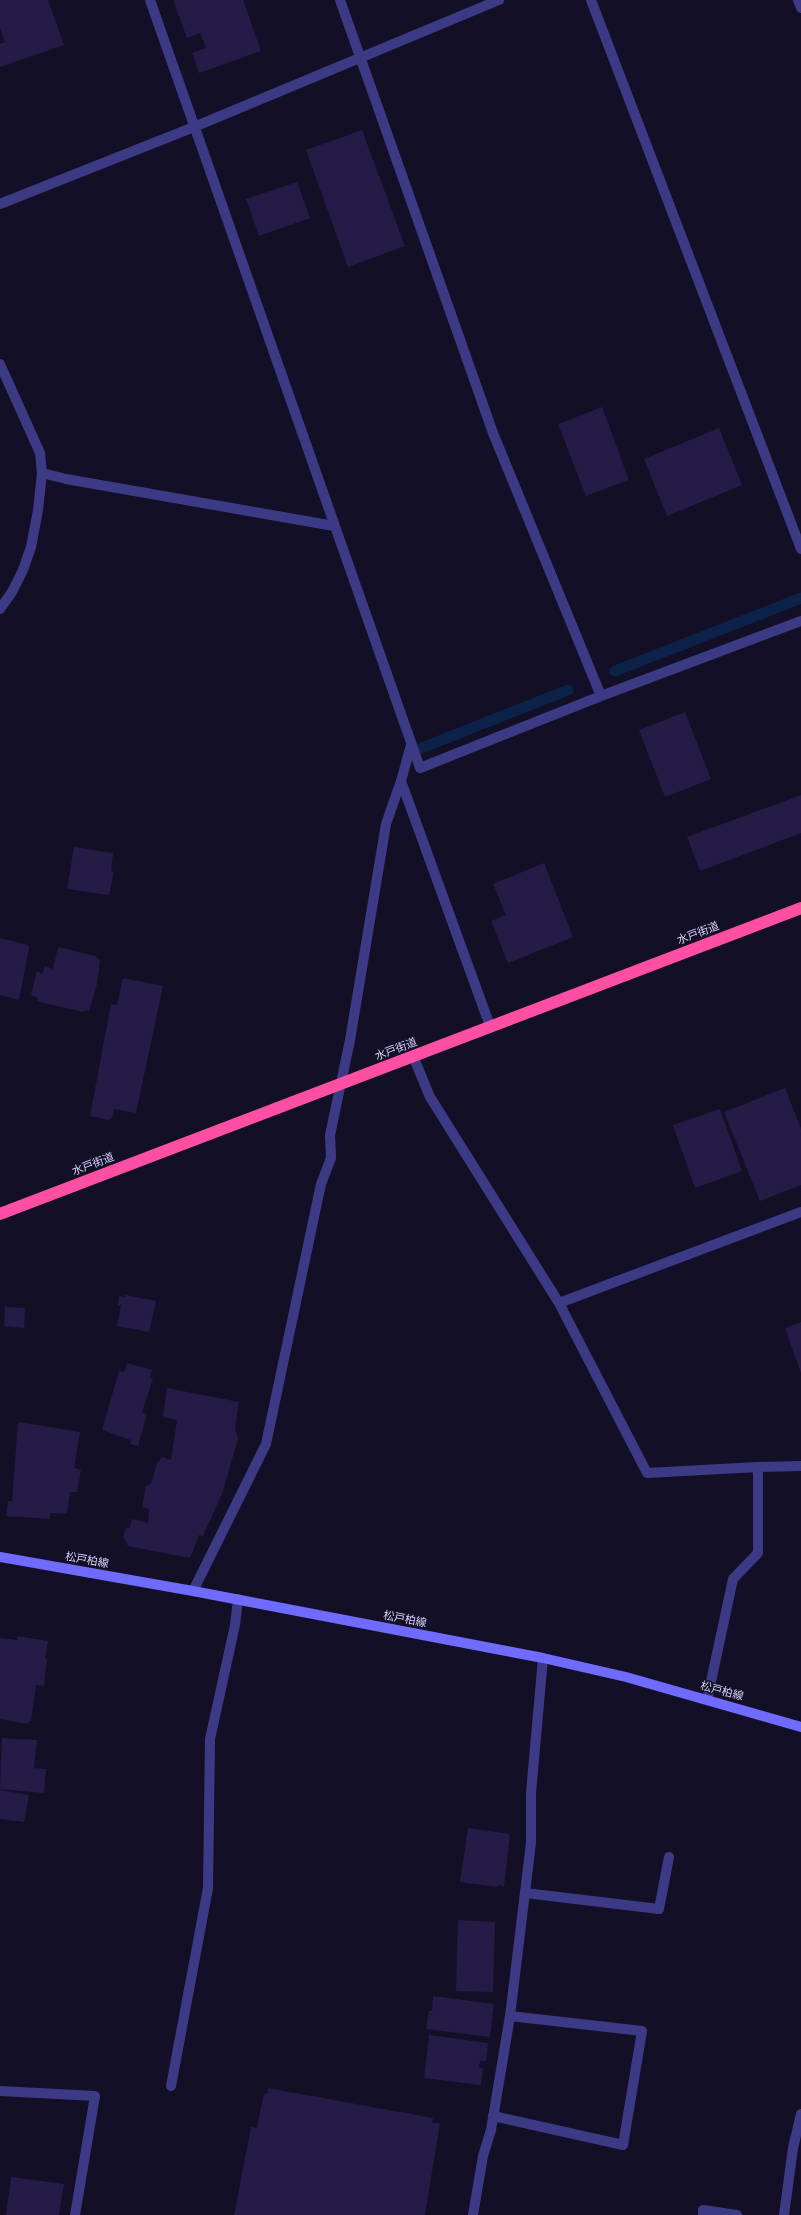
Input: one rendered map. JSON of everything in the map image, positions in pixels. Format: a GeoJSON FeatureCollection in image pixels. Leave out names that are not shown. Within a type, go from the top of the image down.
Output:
{"type":"FeatureCollection","features":[{"type":"Feature","properties":{"kind":"highway","name":"水戸街道"},"geometry":{"type":"LineString","coordinates":[[0,1214],[801,908]]}},
{"type":"Feature","properties":{"kind":"main road","name":"松戸柏線"},"geometry":{"type":"LineString","coordinates":[[0,1557],[193,1591],[543,1658],[626,1677],[801,1728]]}},
{"type":"Feature","properties":{"kind":"street"},"geometry":{"type":"LineString","coordinates":[[150,0],[420,768],[601,696],[801,621]]}},
{"type":"Feature","properties":{"kind":"street"},"geometry":{"type":"LineString","coordinates":[[340,0],[493,433],[601,696]]}},
{"type":"Feature","properties":{"kind":"street"},"geometry":{"type":"LineString","coordinates":[[0,204],[194,127],[499,0]]}},
{"type":"Feature","properties":{"kind":"street"},"geometry":{"type":"LineString","coordinates":[[591,0],[801,549]]}},
{"type":"Feature","properties":{"kind":"street"},"geometry":{"type":"LineString","coordinates":[[798,0],[801,8]]}},
{"type":"Feature","properties":{"kind":"street"},"geometry":{"type":"LineString","coordinates":[[0,364],[40,453],[42,473],[38,510],[31,547],[23,570],[12,592],[0,609]]}},
{"type":"Feature","properties":{"kind":"street"},"geometry":{"type":"LineString","coordinates":[[42,473],[66,479],[334,526]]}},
{"type":"Feature","properties":{"kind":"street"},"geometry":{"type":"LineString","coordinates":[[193,1591],[266,1444],[321,1184],[331,1158],[330,1135],[341,1083],[386,824],[401,781],[411,745]]}},
{"type":"Feature","properties":{"kind":"street"},"geometry":{"type":"LineString","coordinates":[[401,781],[490,1026]]}},
{"type":"Feature","properties":{"kind":"street"},"geometry":{"type":"LineString","coordinates":[[413,1056],[430,1097],[559,1303],[647,1473],[801,1466]]}},
{"type":"Feature","properties":{"kind":"street"},"geometry":{"type":"LineString","coordinates":[[559,1303],[801,1212]]}},
{"type":"Feature","properties":{"kind":"street"},"geometry":{"type":"LineString","coordinates":[[707,1700],[733,1579],[758,1553],[758,1467]]}},
{"type":"Feature","properties":{"kind":"street"},"geometry":{"type":"LineString","coordinates":[[171,2086],[208,1888],[210,1739],[235,1625],[238,1600]]}},
{"type":"Feature","properties":{"kind":"street"},"geometry":{"type":"LineString","coordinates":[[473,2215],[483,2156],[491,2130],[510,2016],[531,1843],[531,1793],[543,1658]]}},
{"type":"Feature","properties":{"kind":"street"},"geometry":{"type":"LineString","coordinates":[[525,1893],[659,1909],[669,1857]]}},
{"type":"Feature","properties":{"kind":"street"},"geometry":{"type":"LineString","coordinates":[[493,2116],[623,2145],[642,2031],[510,2016]]}},
{"type":"Feature","properties":{"kind":"street"},"geometry":{"type":"LineString","coordinates":[[0,2090],[95,2096],[75,2215]]}},
{"type":"Feature","properties":{"kind":"street"},"geometry":{"type":"LineString","coordinates":[[784,2215],[797,2149],[801,2114]]}},
{"type":"Feature","properties":{"kind":"street"},"geometry":{"type":"LineString","coordinates":[[703,2215],[703,2210],[737,2215]]}},
{"type":"Feature","properties":{"kind":"building"},"geometry":{"type":"Polygon","coordinates":[[[0,0],[48,0],[64,45],[0,67],[0,44],[5,42],[0,28],[0,0]]]}},
{"type":"Feature","properties":{"kind":"building"},"geometry":{"type":"Polygon","coordinates":[[[173,0],[243,0],[261,51],[199,73],[192,53],[206,48],[200,33],[187,38],[173,0]]]}},
{"type":"Feature","properties":{"kind":"building"},"geometry":{"type":"Polygon","coordinates":[[[362,130],[405,246],[348,267],[306,150],[362,130]]]}},
{"type":"Feature","properties":{"kind":"building"},"geometry":{"type":"Polygon","coordinates":[[[297,182],[310,218],[259,236],[246,199],[297,182]]]}},
{"type":"Feature","properties":{"kind":"building"},"geometry":{"type":"Polygon","coordinates":[[[602,407],[629,480],[586,496],[558,424],[602,407]]]}},
{"type":"Feature","properties":{"kind":"building"},"geometry":{"type":"Polygon","coordinates":[[[719,428],[742,485],[667,516],[644,459],[719,428]]]}},
{"type":"Feature","properties":{"kind":"building"},"geometry":{"type":"Polygon","coordinates":[[[685,712],[711,779],[665,797],[639,730],[685,712]]]}},
{"type":"Feature","properties":{"kind":"building"},"geometry":{"type":"Polygon","coordinates":[[[801,795],[801,833],[700,871],[687,837],[801,795]]]}},
{"type":"Feature","properties":{"kind":"building"},"geometry":{"type":"Polygon","coordinates":[[[74,847],[113,853],[111,871],[114,872],[109,895],[67,889],[74,847]]]}},
{"type":"Feature","properties":{"kind":"building"},"geometry":{"type":"Polygon","coordinates":[[[544,863],[573,937],[508,963],[491,921],[506,915],[493,884],[544,863]]]}},
{"type":"Feature","properties":{"kind":"building"},"geometry":{"type":"Polygon","coordinates":[[[0,938],[28,945],[29,948],[19,1000],[0,995],[0,938]]]}},
{"type":"Feature","properties":{"kind":"building"},"geometry":{"type":"Polygon","coordinates":[[[58,947],[95,956],[100,960],[97,984],[89,1011],[85,1010],[84,1012],[44,1003],[37,1001],[38,998],[31,995],[37,971],[42,974],[45,966],[53,969],[58,947]]]}},
{"type":"Feature","properties":{"kind":"building"},"geometry":{"type":"Polygon","coordinates":[[[123,978],[163,986],[136,1113],[114,1109],[113,1116],[109,1120],[90,1116],[111,1004],[117,1005],[123,978]]]}},
{"type":"Feature","properties":{"kind":"building"},"geometry":{"type":"Polygon","coordinates":[[[785,1088],[801,1129],[801,1185],[760,1201],[724,1112],[785,1088]]]}},
{"type":"Feature","properties":{"kind":"building"},"geometry":{"type":"Polygon","coordinates":[[[720,1109],[742,1171],[695,1188],[673,1125],[720,1109]]]}},
{"type":"Feature","properties":{"kind":"building"},"geometry":{"type":"Polygon","coordinates":[[[125,1295],[156,1301],[149,1332],[117,1326],[121,1305],[118,1305],[119,1296],[125,1297],[125,1295]]]}},
{"type":"Feature","properties":{"kind":"building"},"geometry":{"type":"Polygon","coordinates":[[[5,1307],[25,1308],[24,1328],[4,1326],[5,1307]]]}},
{"type":"Feature","properties":{"kind":"building"},"geometry":{"type":"Polygon","coordinates":[[[801,1322],[801,1373],[785,1328],[801,1322]]]}},
{"type":"Feature","properties":{"kind":"building"},"geometry":{"type":"Polygon","coordinates":[[[127,1363],[152,1370],[150,1377],[153,1378],[142,1413],[147,1414],[138,1446],[130,1444],[131,1440],[102,1430],[119,1371],[124,1372],[127,1363]]]}},
{"type":"Feature","properties":{"kind":"building"},"geometry":{"type":"Polygon","coordinates":[[[167,1388],[239,1402],[235,1428],[238,1439],[223,1491],[203,1536],[199,1535],[190,1558],[128,1546],[123,1536],[126,1528],[130,1528],[132,1519],[148,1523],[149,1509],[142,1507],[146,1486],[151,1484],[157,1463],[162,1457],[171,1460],[177,1420],[163,1417],[167,1388]]]}},
{"type":"Feature","properties":{"kind":"building"},"geometry":{"type":"Polygon","coordinates":[[[18,1422],[80,1432],[74,1468],[81,1470],[77,1492],[70,1492],[67,1514],[50,1513],[50,1519],[6,1516],[8,1501],[12,1501],[18,1422]]]}},
{"type":"Feature","properties":{"kind":"building"},"geometry":{"type":"Polygon","coordinates":[[[18,1636],[48,1641],[45,1659],[47,1659],[44,1686],[36,1685],[31,1721],[29,1721],[28,1724],[0,1719],[0,1638],[17,1640],[18,1636]]]}},
{"type":"Feature","properties":{"kind":"building"},"geometry":{"type":"Polygon","coordinates":[[[2,1738],[37,1740],[34,1768],[46,1769],[44,1793],[0,1789],[2,1738]]]}},
{"type":"Feature","properties":{"kind":"building"},"geometry":{"type":"Polygon","coordinates":[[[0,1790],[29,1795],[24,1822],[0,1819],[0,1790]]]}},
{"type":"Feature","properties":{"kind":"building"},"geometry":{"type":"Polygon","coordinates":[[[468,1828],[510,1834],[504,1886],[498,1885],[497,1887],[460,1882],[468,1828]]]}},
{"type":"Feature","properties":{"kind":"building"},"geometry":{"type":"Polygon","coordinates":[[[458,1920],[495,1922],[493,1992],[456,1991],[458,1920]]]}},
{"type":"Feature","properties":{"kind":"building"},"geometry":{"type":"Polygon","coordinates":[[[433,1996],[494,2004],[490,2037],[426,2029],[429,2011],[432,2011],[433,1996]]]}},
{"type":"Feature","properties":{"kind":"building"},"geometry":{"type":"Polygon","coordinates":[[[429,2035],[488,2043],[486,2061],[480,2061],[479,2068],[483,2068],[481,2085],[424,2078],[429,2035]]]}},
{"type":"Feature","properties":{"kind":"building"},"geometry":{"type":"Polygon","coordinates":[[[268,2088],[433,2118],[432,2123],[440,2123],[425,2215],[234,2215],[251,2127],[257,2128],[264,2093],[267,2094],[268,2088]]]}},
{"type":"Feature","properties":{"kind":"building"},"geometry":{"type":"Polygon","coordinates":[[[11,2177],[64,2184],[59,2215],[6,2215],[11,2177]]]}},
{"type":"Feature","properties":{"kind":"waterway"},"geometry":{"type":"LineString","coordinates":[[615,671],[801,598]]}},
{"type":"Feature","properties":{"kind":"waterway"},"geometry":{"type":"LineString","coordinates":[[419,749],[568,690]]}}]}
